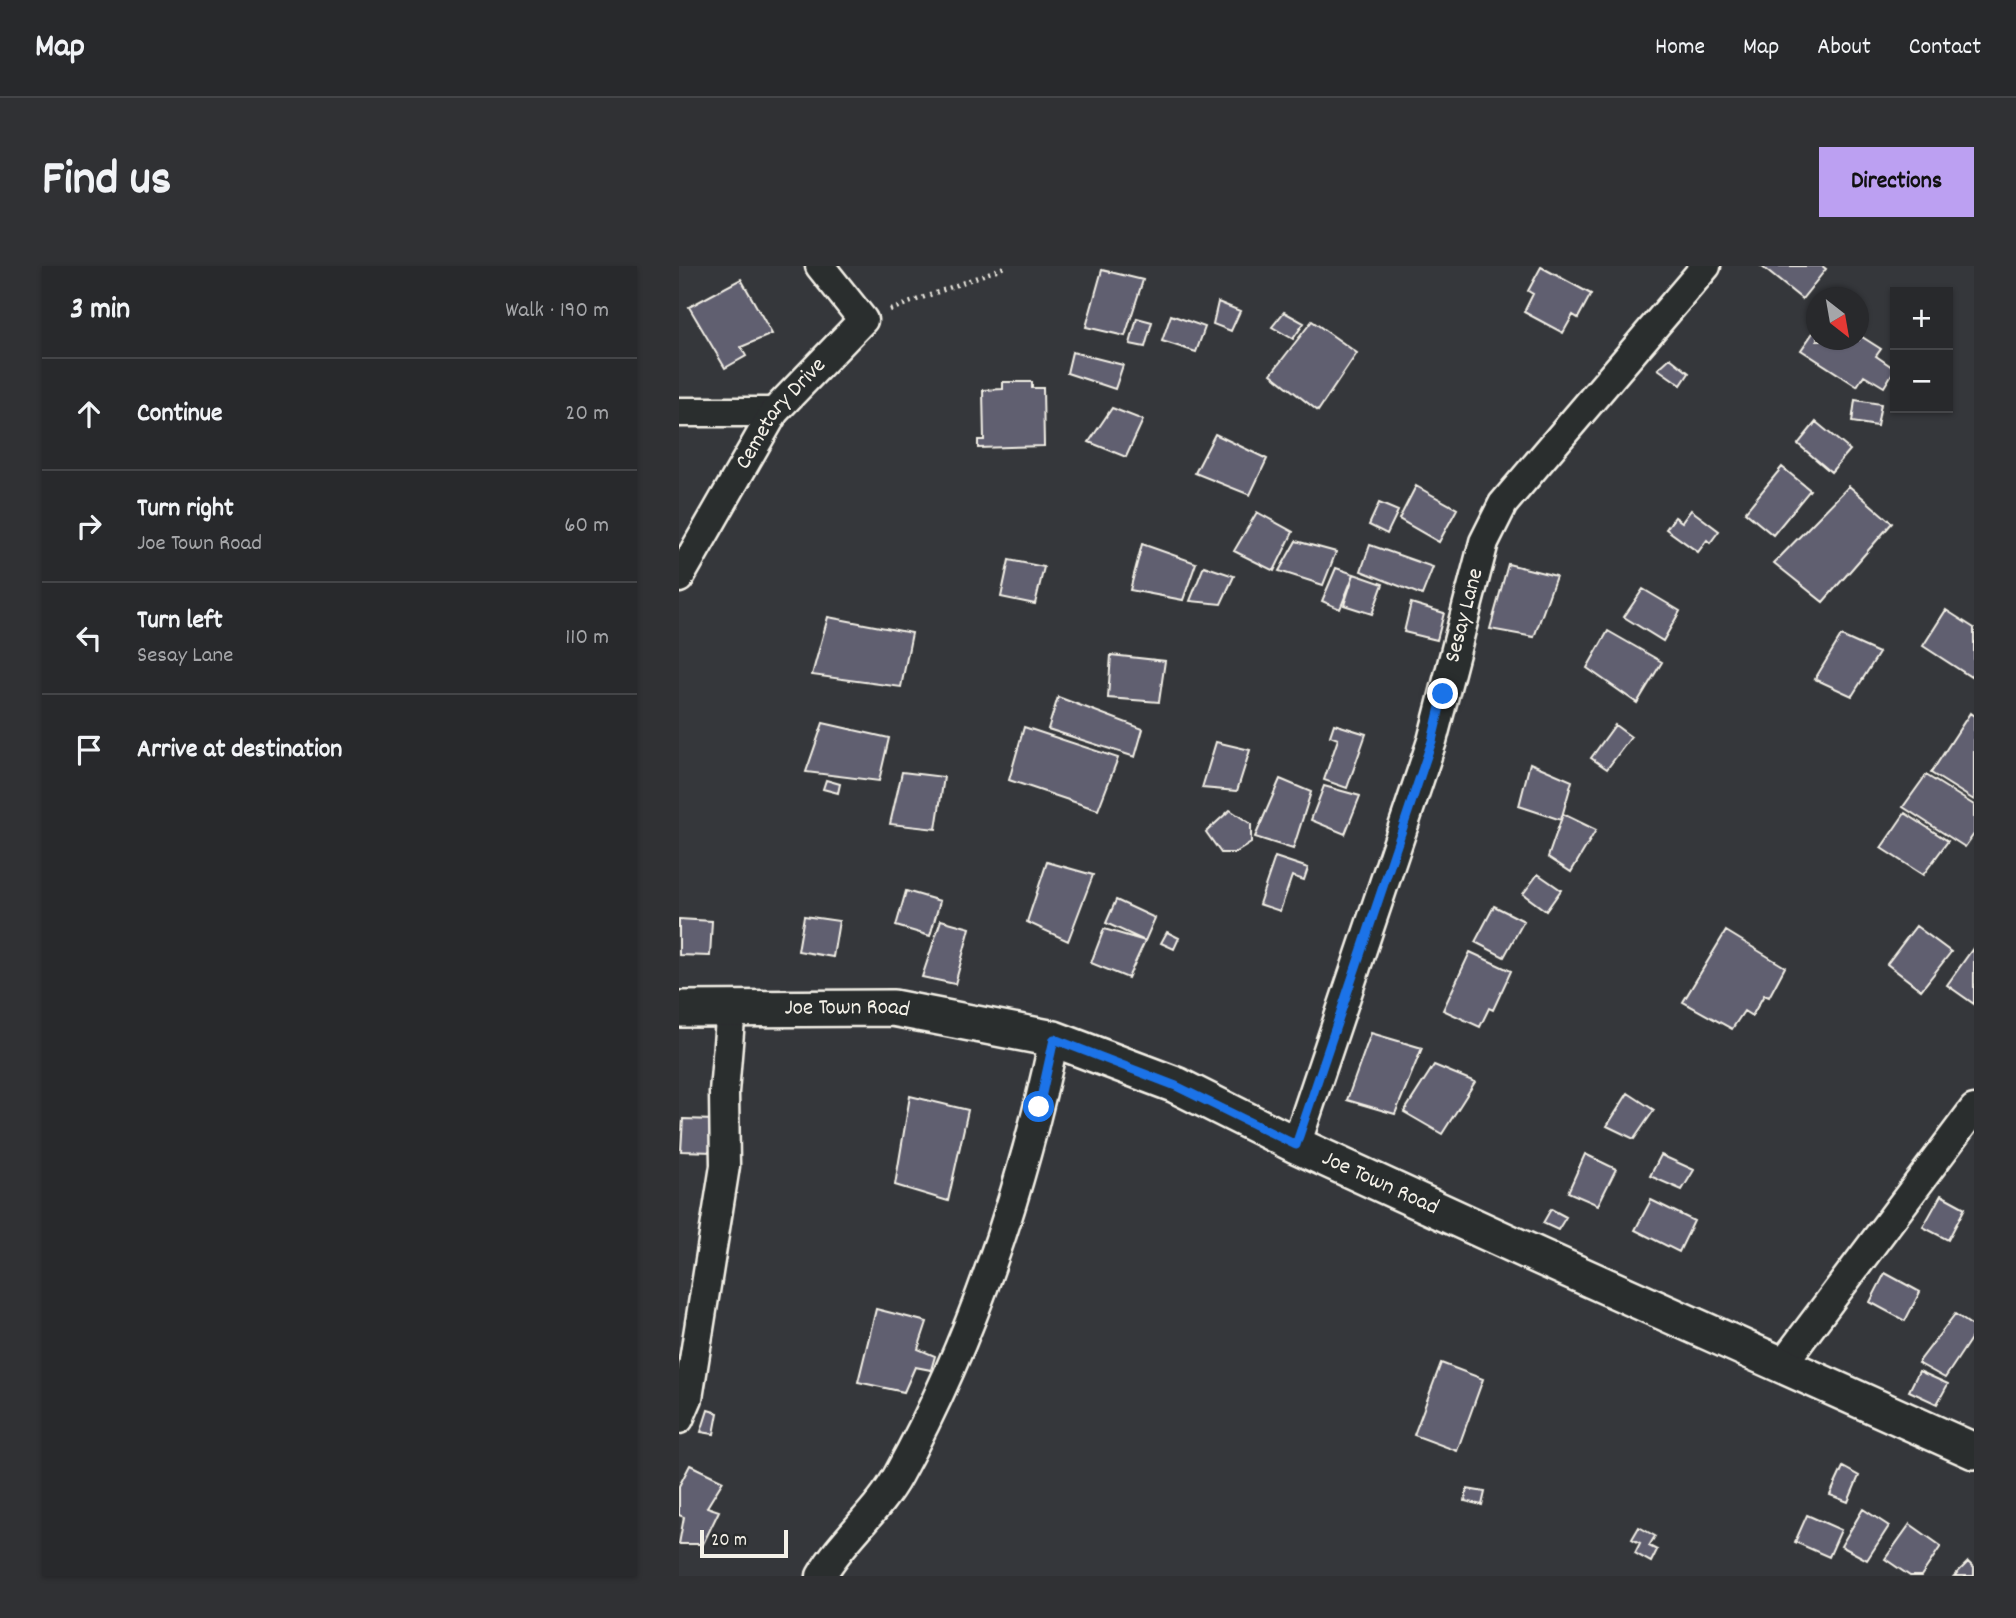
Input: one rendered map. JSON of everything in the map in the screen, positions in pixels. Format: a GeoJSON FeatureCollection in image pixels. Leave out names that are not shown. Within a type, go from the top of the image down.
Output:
{"type":"FeatureCollection","features":[{"type":"Feature","properties":{"kind":"street"},"geometry":{"type":"LineString","coordinates":[[820,266],[863,320]]}},
{"type":"Feature","properties":{"kind":"street","name":"Sesay Lane"},"geometry":{"type":"LineString","coordinates":[[1296,1145],[1432,741],[1484,542],[1503,504],[1706,266]]}},
{"type":"Feature","properties":{"kind":"street","name":"Cemetary Drive"},"geometry":{"type":"LineString","coordinates":[[679,578],[774,412],[863,320]]}},
{"type":"Feature","properties":{"kind":"street"},"geometry":{"type":"LineString","coordinates":[[679,412],[774,412]]}},
{"type":"Feature","properties":{"kind":"street"},"geometry":{"type":"LineString","coordinates":[[679,1419],[688,1398],[725,1166],[724,1092],[731,1008]]}},
{"type":"Feature","properties":{"kind":"street","name":"Joe Town Road"},"geometry":{"type":"LineString","coordinates":[[679,1009],[893,1008],[1054,1039],[1176,1086],[1296,1145],[1974,1451]]}},
{"type":"Feature","properties":{"kind":"street"},"geometry":{"type":"LineString","coordinates":[[821,1576],[897,1478],[946,1383],[997,1250],[1035,1130],[1054,1039]]}},
{"type":"Feature","properties":{"kind":"street"},"geometry":{"type":"LineString","coordinates":[[1781,1366],[1974,1109]]}},
{"type":"Feature","properties":{"kind":"path"},"geometry":{"type":"LineString","coordinates":[[863,320],[1007,266]]}},
{"type":"Feature","properties":{"kind":"building"},"geometry":{"type":"Polygon","coordinates":[[[1761,266],[1822,266],[1826,269],[1812,287],[1806,287],[1806,294],[1802,299],[1761,266]]]}},
{"type":"Feature","properties":{"kind":"building"},"geometry":{"type":"Polygon","coordinates":[[[1541,267],[1591,294],[1578,318],[1573,315],[1563,333],[1524,312],[1533,294],[1528,291],[1541,267]]]}},
{"type":"Feature","properties":{"kind":"building"},"geometry":{"type":"Polygon","coordinates":[[[1102,270],[1143,280],[1125,336],[1086,327],[1102,270]]]}},
{"type":"Feature","properties":{"kind":"building"},"geometry":{"type":"Polygon","coordinates":[[[741,279],[772,334],[741,347],[746,356],[725,368],[689,307],[741,279]]]}},
{"type":"Feature","properties":{"kind":"building"},"geometry":{"type":"Polygon","coordinates":[[[1218,302],[1240,311],[1231,331],[1213,324],[1218,302]]]}},
{"type":"Feature","properties":{"kind":"building"},"geometry":{"type":"Polygon","coordinates":[[[1284,312],[1304,323],[1293,339],[1272,327],[1284,312]]]}},
{"type":"Feature","properties":{"kind":"building"},"geometry":{"type":"Polygon","coordinates":[[[1171,315],[1205,327],[1196,352],[1162,341],[1171,315]]]}},
{"type":"Feature","properties":{"kind":"building"},"geometry":{"type":"Polygon","coordinates":[[[1137,318],[1152,322],[1145,347],[1130,344],[1137,318]]]}},
{"type":"Feature","properties":{"kind":"building"},"geometry":{"type":"Polygon","coordinates":[[[1312,321],[1357,353],[1318,411],[1271,374],[1312,321]]]}},
{"type":"Feature","properties":{"kind":"building"},"geometry":{"type":"Polygon","coordinates":[[[1869,341],[1881,349],[1876,356],[1890,366],[1890,377],[1884,387],[1864,375],[1857,386],[1801,350],[1806,343],[1806,350],[1869,350],[1869,341]]]}},
{"type":"Feature","properties":{"kind":"building"},"geometry":{"type":"Polygon","coordinates":[[[1072,352],[1123,365],[1115,389],[1067,373],[1072,352]]]}},
{"type":"Feature","properties":{"kind":"building"},"geometry":{"type":"Polygon","coordinates":[[[1670,358],[1689,373],[1681,385],[1658,369],[1670,358]]]}},
{"type":"Feature","properties":{"kind":"building"},"geometry":{"type":"Polygon","coordinates":[[[1003,382],[1032,382],[1032,388],[1043,388],[1044,446],[978,448],[978,440],[984,440],[983,390],[1003,389],[1003,382]]]}},
{"type":"Feature","properties":{"kind":"building"},"geometry":{"type":"Polygon","coordinates":[[[1855,400],[1881,404],[1877,426],[1852,422],[1855,400]]]}},
{"type":"Feature","properties":{"kind":"building"},"geometry":{"type":"Polygon","coordinates":[[[1112,408],[1143,420],[1126,457],[1089,442],[1112,408]]]}},
{"type":"Feature","properties":{"kind":"building"},"geometry":{"type":"Polygon","coordinates":[[[1816,422],[1850,450],[1831,472],[1798,444],[1816,422]]]}},
{"type":"Feature","properties":{"kind":"building"},"geometry":{"type":"Polygon","coordinates":[[[1215,434],[1267,459],[1250,495],[1195,473],[1215,434]]]}},
{"type":"Feature","properties":{"kind":"building"},"geometry":{"type":"Polygon","coordinates":[[[1782,467],[1810,490],[1773,535],[1745,512],[1782,467]]]}},
{"type":"Feature","properties":{"kind":"building"},"geometry":{"type":"Polygon","coordinates":[[[1416,486],[1457,509],[1439,542],[1399,519],[1416,486]]]}},
{"type":"Feature","properties":{"kind":"building"},"geometry":{"type":"Polygon","coordinates":[[[1849,486],[1892,523],[1823,602],[1774,563],[1849,486]]]}},
{"type":"Feature","properties":{"kind":"building"},"geometry":{"type":"Polygon","coordinates":[[[1379,503],[1398,511],[1387,534],[1369,525],[1379,503]]]}},
{"type":"Feature","properties":{"kind":"building"},"geometry":{"type":"Polygon","coordinates":[[[1691,510],[1719,531],[1710,543],[1707,540],[1698,552],[1666,529],[1675,517],[1682,522],[1691,510]]]}},
{"type":"Feature","properties":{"kind":"building"},"geometry":{"type":"Polygon","coordinates":[[[1257,512],[1293,532],[1274,571],[1234,551],[1257,512]]]}},
{"type":"Feature","properties":{"kind":"building"},"geometry":{"type":"Polygon","coordinates":[[[1296,541],[1336,552],[1323,585],[1279,571],[1296,541]]]}},
{"type":"Feature","properties":{"kind":"building"},"geometry":{"type":"Polygon","coordinates":[[[1142,544],[1196,563],[1183,600],[1130,590],[1142,544]]]}},
{"type":"Feature","properties":{"kind":"building"},"geometry":{"type":"Polygon","coordinates":[[[1370,545],[1433,567],[1422,595],[1361,571],[1370,545]]]}},
{"type":"Feature","properties":{"kind":"building"},"geometry":{"type":"Polygon","coordinates":[[[1009,560],[1044,567],[1035,604],[1001,597],[1009,560]]]}},
{"type":"Feature","properties":{"kind":"building"},"geometry":{"type":"Polygon","coordinates":[[[1508,564],[1556,576],[1534,637],[1490,629],[1508,564]]]}},
{"type":"Feature","properties":{"kind":"building"},"geometry":{"type":"Polygon","coordinates":[[[1204,566],[1234,576],[1221,604],[1190,601],[1204,566]]]}},
{"type":"Feature","properties":{"kind":"building"},"geometry":{"type":"Polygon","coordinates":[[[1336,568],[1354,574],[1340,609],[1322,601],[1336,568]]]}},
{"type":"Feature","properties":{"kind":"building"},"geometry":{"type":"Polygon","coordinates":[[[1354,574],[1383,584],[1372,614],[1344,605],[1354,574]]]}},
{"type":"Feature","properties":{"kind":"building"},"geometry":{"type":"Polygon","coordinates":[[[1643,589],[1680,611],[1663,641],[1624,617],[1643,589]]]}},
{"type":"Feature","properties":{"kind":"building"},"geometry":{"type":"Polygon","coordinates":[[[1411,603],[1444,613],[1437,640],[1404,632],[1411,603]]]}},
{"type":"Feature","properties":{"kind":"building"},"geometry":{"type":"Polygon","coordinates":[[[1946,610],[1974,628],[1974,672],[1971,677],[1923,646],[1946,610]]]}},
{"type":"Feature","properties":{"kind":"building"},"geometry":{"type":"Polygon","coordinates":[[[828,617],[912,633],[901,687],[812,675],[828,617]]]}},
{"type":"Feature","properties":{"kind":"building"},"geometry":{"type":"Polygon","coordinates":[[[1608,631],[1662,662],[1637,703],[1587,668],[1608,631]]]}},
{"type":"Feature","properties":{"kind":"building"},"geometry":{"type":"Polygon","coordinates":[[[1841,636],[1879,653],[1852,696],[1815,679],[1841,636]]]}},
{"type":"Feature","properties":{"kind":"building"},"geometry":{"type":"Polygon","coordinates":[[[1111,655],[1165,661],[1159,702],[1108,698],[1111,655]]]}},
{"type":"Feature","properties":{"kind":"building"},"geometry":{"type":"Polygon","coordinates":[[[1058,697],[1143,729],[1135,757],[1048,729],[1058,697]]]}},
{"type":"Feature","properties":{"kind":"building"},"geometry":{"type":"Polygon","coordinates":[[[1970,713],[1974,716],[1974,800],[1931,773],[1970,713]]]}},
{"type":"Feature","properties":{"kind":"building"},"geometry":{"type":"Polygon","coordinates":[[[823,723],[889,738],[879,781],[806,772],[823,723]]]}},
{"type":"Feature","properties":{"kind":"building"},"geometry":{"type":"Polygon","coordinates":[[[1334,724],[1366,734],[1347,788],[1324,780],[1338,739],[1330,736],[1334,724]]]}},
{"type":"Feature","properties":{"kind":"building"},"geometry":{"type":"Polygon","coordinates":[[[1615,725],[1631,737],[1607,769],[1591,758],[1615,725]]]}},
{"type":"Feature","properties":{"kind":"building"},"geometry":{"type":"Polygon","coordinates":[[[1024,727],[1118,758],[1098,810],[1009,780],[1024,727]]]}},
{"type":"Feature","properties":{"kind":"building"},"geometry":{"type":"Polygon","coordinates":[[[1216,742],[1250,750],[1237,791],[1202,788],[1216,742]]]}},
{"type":"Feature","properties":{"kind":"building"},"geometry":{"type":"Polygon","coordinates":[[[1530,763],[1572,781],[1561,820],[1519,806],[1530,763]]]}},
{"type":"Feature","properties":{"kind":"building"},"geometry":{"type":"Polygon","coordinates":[[[902,772],[944,777],[936,829],[890,824],[902,772]]]}},
{"type":"Feature","properties":{"kind":"building"},"geometry":{"type":"Polygon","coordinates":[[[1926,775],[1974,805],[1974,834],[1965,847],[1903,807],[1926,775]]]}},
{"type":"Feature","properties":{"kind":"building"},"geometry":{"type":"Polygon","coordinates":[[[1280,779],[1311,792],[1293,849],[1255,837],[1280,779]]]}},
{"type":"Feature","properties":{"kind":"building"},"geometry":{"type":"Polygon","coordinates":[[[826,780],[840,784],[838,793],[823,789],[826,780]]]}},
{"type":"Feature","properties":{"kind":"building"},"geometry":{"type":"Polygon","coordinates":[[[1324,786],[1360,796],[1345,834],[1311,820],[1324,786]]]}},
{"type":"Feature","properties":{"kind":"building"},"geometry":{"type":"Polygon","coordinates":[[[1230,810],[1251,824],[1251,843],[1235,853],[1221,853],[1206,832],[1230,810]]]}},
{"type":"Feature","properties":{"kind":"building"},"geometry":{"type":"Polygon","coordinates":[[[1905,813],[1948,841],[1923,875],[1881,848],[1905,813]]]}},
{"type":"Feature","properties":{"kind":"building"},"geometry":{"type":"Polygon","coordinates":[[[1563,814],[1596,830],[1571,872],[1548,857],[1563,814]]]}},
{"type":"Feature","properties":{"kind":"building"},"geometry":{"type":"Polygon","coordinates":[[[1275,857],[1308,868],[1304,880],[1292,876],[1280,911],[1259,904],[1275,857]]]}},
{"type":"Feature","properties":{"kind":"building"},"geometry":{"type":"Polygon","coordinates":[[[1047,862],[1093,875],[1068,941],[1027,922],[1047,862]]]}},
{"type":"Feature","properties":{"kind":"building"},"geometry":{"type":"Polygon","coordinates":[[[1538,874],[1561,890],[1546,911],[1523,894],[1538,874]]]}},
{"type":"Feature","properties":{"kind":"building"},"geometry":{"type":"Polygon","coordinates":[[[906,891],[940,901],[930,936],[896,926],[906,891]]]}},
{"type":"Feature","properties":{"kind":"building"},"geometry":{"type":"Polygon","coordinates":[[[1116,900],[1155,918],[1145,941],[1106,923],[1116,900]]]}},
{"type":"Feature","properties":{"kind":"building"},"geometry":{"type":"Polygon","coordinates":[[[1494,906],[1524,921],[1504,957],[1475,942],[1494,906]]]}},
{"type":"Feature","properties":{"kind":"building"},"geometry":{"type":"Polygon","coordinates":[[[804,916],[839,921],[833,957],[798,951],[804,916]]]}},
{"type":"Feature","properties":{"kind":"building"},"geometry":{"type":"Polygon","coordinates":[[[679,919],[712,921],[710,956],[679,955],[679,919]]]}},
{"type":"Feature","properties":{"kind":"building"},"geometry":{"type":"Polygon","coordinates":[[[941,920],[970,928],[955,984],[922,977],[941,920]]]}},
{"type":"Feature","properties":{"kind":"building"},"geometry":{"type":"Polygon","coordinates":[[[1916,926],[1951,952],[1921,990],[1887,964],[1916,926]]]}},
{"type":"Feature","properties":{"kind":"building"},"geometry":{"type":"Polygon","coordinates":[[[1104,929],[1145,941],[1128,978],[1091,963],[1104,929]]]}},
{"type":"Feature","properties":{"kind":"building"},"geometry":{"type":"Polygon","coordinates":[[[1726,931],[1785,967],[1769,997],[1764,995],[1752,1016],[1744,1011],[1732,1029],[1683,1002],[1726,931]]]}},
{"type":"Feature","properties":{"kind":"building"},"geometry":{"type":"Polygon","coordinates":[[[1167,932],[1179,938],[1174,949],[1161,943],[1167,932]]]}},
{"type":"Feature","properties":{"kind":"building"},"geometry":{"type":"Polygon","coordinates":[[[1974,947],[1974,1004],[1947,985],[1974,947]]]}},
{"type":"Feature","properties":{"kind":"building"},"geometry":{"type":"Polygon","coordinates":[[[1470,952],[1511,971],[1493,1010],[1489,1008],[1480,1027],[1443,1010],[1470,952]]]}},
{"type":"Feature","properties":{"kind":"building"},"geometry":{"type":"Polygon","coordinates":[[[1371,1033],[1422,1048],[1395,1114],[1347,1100],[1371,1033]]]}},
{"type":"Feature","properties":{"kind":"building"},"geometry":{"type":"Polygon","coordinates":[[[1434,1065],[1475,1082],[1442,1134],[1404,1112],[1434,1065]]]}},
{"type":"Feature","properties":{"kind":"building"},"geometry":{"type":"Polygon","coordinates":[[[1628,1093],[1654,1110],[1634,1139],[1607,1126],[1628,1093]]]}},
{"type":"Feature","properties":{"kind":"building"},"geometry":{"type":"Polygon","coordinates":[[[910,1096],[968,1110],[948,1201],[895,1185],[910,1096]]]}},
{"type":"Feature","properties":{"kind":"building"},"geometry":{"type":"Polygon","coordinates":[[[683,1119],[715,1120],[714,1152],[681,1151],[683,1119]]]}},
{"type":"Feature","properties":{"kind":"building"},"geometry":{"type":"Polygon","coordinates":[[[1585,1154],[1616,1169],[1598,1205],[1568,1192],[1585,1154]]]}},
{"type":"Feature","properties":{"kind":"building"},"geometry":{"type":"Polygon","coordinates":[[[1661,1155],[1694,1170],[1682,1190],[1650,1176],[1661,1155]]]}},
{"type":"Feature","properties":{"kind":"building"},"geometry":{"type":"Polygon","coordinates":[[[1941,1195],[1965,1208],[1948,1240],[1923,1227],[1941,1195]]]}},
{"type":"Feature","properties":{"kind":"building"},"geometry":{"type":"Polygon","coordinates":[[[1651,1200],[1694,1221],[1679,1252],[1635,1230],[1651,1200]]]}},
{"type":"Feature","properties":{"kind":"building"},"geometry":{"type":"Polygon","coordinates":[[[1551,1209],[1566,1217],[1558,1230],[1543,1223],[1551,1209]]]}},
{"type":"Feature","properties":{"kind":"building"},"geometry":{"type":"Polygon","coordinates":[[[1885,1273],[1920,1292],[1905,1321],[1870,1302],[1885,1273]]]}},
{"type":"Feature","properties":{"kind":"building"},"geometry":{"type":"Polygon","coordinates":[[[876,1309],[927,1322],[918,1349],[935,1356],[931,1370],[915,1367],[904,1392],[858,1382],[876,1309]]]}},
{"type":"Feature","properties":{"kind":"building"},"geometry":{"type":"Polygon","coordinates":[[[1955,1314],[1974,1327],[1974,1334],[1945,1378],[1918,1363],[1955,1314]]]}},
{"type":"Feature","properties":{"kind":"building"},"geometry":{"type":"Polygon","coordinates":[[[1441,1363],[1483,1379],[1457,1451],[1414,1435],[1441,1363]]]}},
{"type":"Feature","properties":{"kind":"building"},"geometry":{"type":"Polygon","coordinates":[[[1919,1371],[1948,1384],[1937,1404],[1909,1391],[1919,1371]]]}},
{"type":"Feature","properties":{"kind":"building"},"geometry":{"type":"Polygon","coordinates":[[[708,1410],[718,1413],[714,1434],[701,1432],[708,1410]]]}},
{"type":"Feature","properties":{"kind":"building"},"geometry":{"type":"Polygon","coordinates":[[[690,1465],[723,1481],[707,1507],[719,1511],[703,1544],[679,1544],[684,1517],[679,1515],[679,1486],[690,1465]]]}},
{"type":"Feature","properties":{"kind":"building"},"geometry":{"type":"Polygon","coordinates":[[[1843,1467],[1859,1476],[1848,1502],[1830,1495],[1843,1467]]]}},
{"type":"Feature","properties":{"kind":"building"},"geometry":{"type":"Polygon","coordinates":[[[1467,1489],[1485,1492],[1482,1505],[1465,1501],[1467,1489]]]}},
{"type":"Feature","properties":{"kind":"building"},"geometry":{"type":"Polygon","coordinates":[[[1863,1509],[1889,1526],[1867,1560],[1841,1546],[1863,1509]]]}},
{"type":"Feature","properties":{"kind":"building"},"geometry":{"type":"Polygon","coordinates":[[[1807,1515],[1841,1530],[1829,1557],[1795,1542],[1807,1515]]]}},
{"type":"Feature","properties":{"kind":"building"},"geometry":{"type":"Polygon","coordinates":[[[1910,1524],[1941,1546],[1921,1576],[1910,1576],[1885,1559],[1910,1524]]]}},
{"type":"Feature","properties":{"kind":"building"},"geometry":{"type":"Polygon","coordinates":[[[1639,1527],[1655,1536],[1649,1546],[1657,1550],[1651,1562],[1635,1553],[1640,1543],[1632,1539],[1639,1527]]]}},
{"type":"Feature","properties":{"kind":"building"},"geometry":{"type":"Polygon","coordinates":[[[1968,1562],[1974,1568],[1974,1576],[1954,1576],[1968,1562]]]}},
{"type":"Feature","properties":{"kind":"route"},"geometry":{"type":"LineString","coordinates":[[1039,1107],[1054,1039],[1176,1086],[1296,1145],[1432,741],[1443,694]]}}]}
